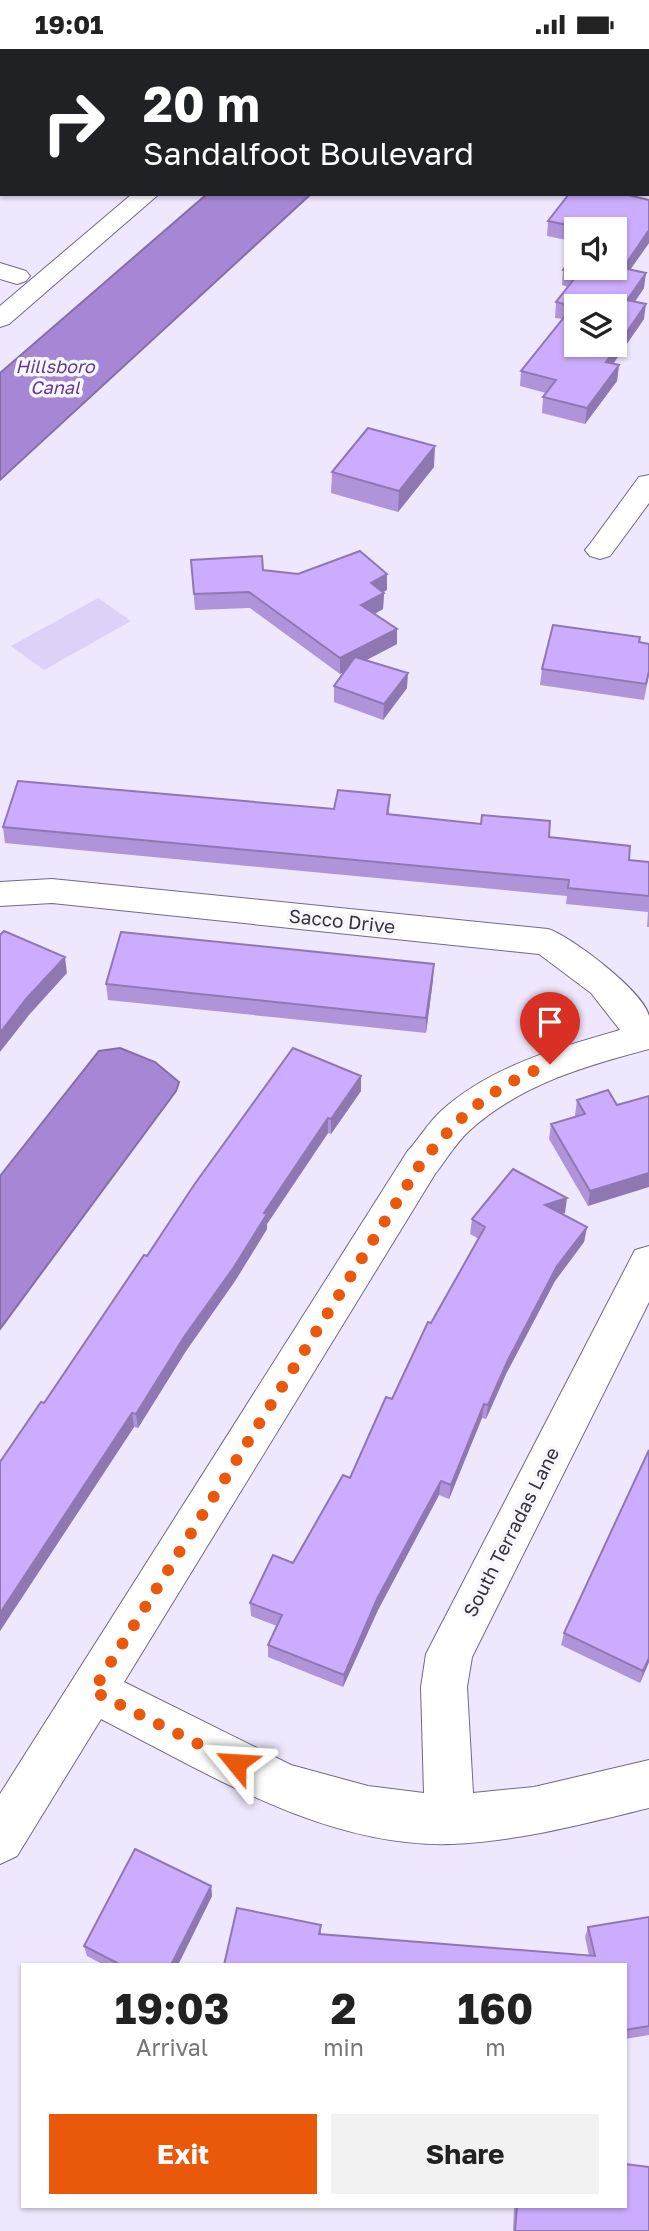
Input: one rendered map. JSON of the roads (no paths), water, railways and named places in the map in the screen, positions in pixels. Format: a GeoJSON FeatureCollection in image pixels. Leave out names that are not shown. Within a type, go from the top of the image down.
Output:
{"type":"FeatureCollection","features":[{"type":"Feature","properties":{"kind":"street"},"geometry":{"type":"LineString","coordinates":[[6,279],[112,196]]}},
{"type":"Feature","properties":{"kind":"street"},"geometry":{"type":"LineString","coordinates":[[0,319],[145,196]]}},
{"type":"Feature","properties":{"kind":"street"},"geometry":{"type":"LineString","coordinates":[[600,550],[649,483]]}},
{"type":"Feature","properties":{"kind":"street","name":"Sacco Drive"},"geometry":{"type":"LineString","coordinates":[[0,894],[52,891],[548,942],[604,984],[648,1035]]}},
{"type":"Feature","properties":{"kind":"street"},"geometry":{"type":"LineString","coordinates":[[0,1839],[421,1163],[454,1122],[487,1096],[524,1075],[550,1064],[648,1035]]}},
{"type":"Feature","properties":{"kind":"street","name":"South Terradas Lane"},"geometry":{"type":"LineString","coordinates":[[450,1820],[444,1687],[449,1654],[649,1262]]}},
{"type":"Feature","properties":{"kind":"street"},"geometry":{"type":"LineString","coordinates":[[93,1691],[280,1785],[312,1798],[380,1814],[450,1820],[520,1814],[649,1784]]}},
{"type":"Feature","properties":{"kind":"water","name":"Hillsboro Canal"},"geometry":{"type":"Polygon","coordinates":[[[205,196],[309,196],[0,480],[0,373],[205,196]]]}},
{"type":"Feature","properties":{"kind":"water"},"geometry":{"type":"Polygon","coordinates":[[[120,1048],[155,1062],[179,1082],[176,1091],[0,1329],[0,1176],[99,1051],[120,1048]]]}}]}
